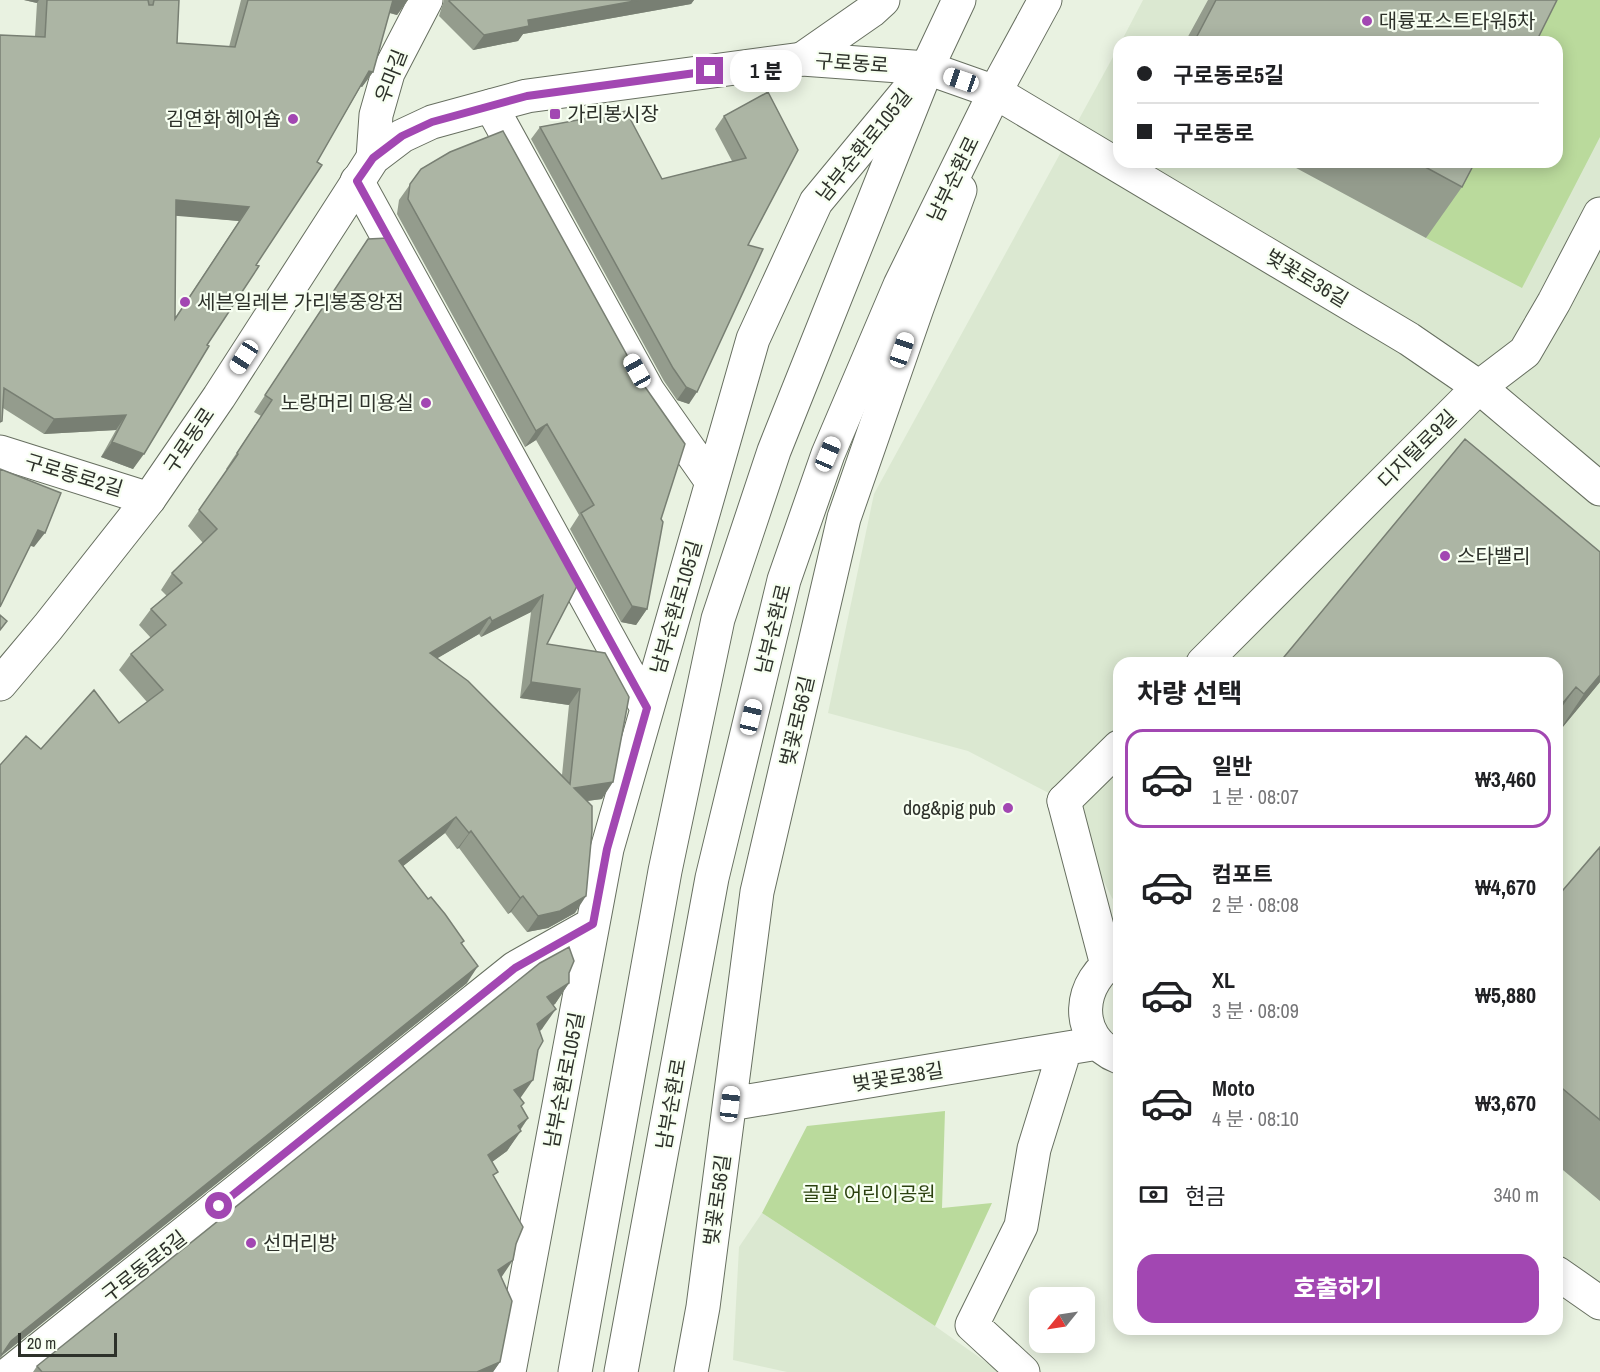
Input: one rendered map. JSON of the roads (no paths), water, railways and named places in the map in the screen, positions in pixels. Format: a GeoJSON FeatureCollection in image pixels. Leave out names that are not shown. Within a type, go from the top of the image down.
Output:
{"type":"FeatureCollection","features":[{"type":"Feature","properties":{"kind":"street","name":"우마길"},"geometry":{"type":"LineString","coordinates":[[365,169],[376,115],[388,73],[426,0]]}},
{"type":"Feature","properties":{"kind":"street"},"geometry":{"type":"LineString","coordinates":[[802,59],[871,11],[883,0]]}},
{"type":"Feature","properties":{"kind":"street"},"geometry":{"type":"LineString","coordinates":[[575,1372],[665,871],[718,619],[774,451],[927,68],[959,0]]}},
{"type":"Feature","properties":{"kind":"street","name":"남부순환로"},"geometry":{"type":"LineString","coordinates":[[621,1372],[712,878],[784,580],[828,454],[900,285],[995,92],[1044,0]]}},
{"type":"Feature","properties":{"kind":"street","name":"구로동로"},"geometry":{"type":"LineString","coordinates":[[0,684],[149,499],[219,397],[365,169],[402,136],[432,122],[527,96],[802,59],[927,68],[995,92]]}},
{"type":"Feature","properties":{"kind":"street","name":"남부순환로105길"},"geometry":{"type":"LineString","coordinates":[[509,1372],[607,849],[753,339],[816,202],[927,68]]}},
{"type":"Feature","properties":{"kind":"street","name":"벚꽃로36길"},"geometry":{"type":"LineString","coordinates":[[995,92],[1113,162]]}},
{"type":"Feature","properties":{"kind":"street","name":"벚꽃로56길"},"geometry":{"type":"LineString","coordinates":[[691,1372],[703,1307],[757,892],[844,518],[916,308],[995,92]]}},
{"type":"Feature","properties":{"kind":"street"},"geometry":{"type":"LineString","coordinates":[[491,106],[648,391],[712,482]]}},
{"type":"Feature","properties":{"kind":"street","name":"벚꽃로36길"},"geometry":{"type":"LineString","coordinates":[[1122,168],[1409,339],[1479,387],[1600,489]]}},
{"type":"Feature","properties":{"kind":"street"},"geometry":{"type":"LineString","coordinates":[[365,169],[647,708]]}},
{"type":"Feature","properties":{"kind":"street","name":"디지털로9길"},"geometry":{"type":"LineString","coordinates":[[1209,657],[1479,387],[1525,352],[1600,214]]}},
{"type":"Feature","properties":{"kind":"street","name":"구로동로2길"},"geometry":{"type":"LineString","coordinates":[[0,452],[149,499]]}},
{"type":"Feature","properties":{"kind":"street","name":"벚꽃로38길"},"geometry":{"type":"LineString","coordinates":[[1108,1050],[1088,1028],[1085,1010],[1087,993],[1095,977],[1113,961],[1064,801],[1113,753]]}},
{"type":"Feature","properties":{"kind":"street","name":"구로동로5길"},"geometry":{"type":"LineString","coordinates":[[11,1372],[515,968],[593,924]]}},
{"type":"Feature","properties":{"kind":"street"},"geometry":{"type":"LineString","coordinates":[[1023,1372],[972,1325],[1021,1227],[1034,1149],[1065,1049]]}},
{"type":"Feature","properties":{"kind":"street","name":"벚꽃로38길"},"geometry":{"type":"LineString","coordinates":[[730,1104],[1065,1049],[1108,1050]]}},
{"type":"Feature","properties":{"kind":"street"},"geometry":{"type":"LineString","coordinates":[[1563,1277],[1600,1303]]}},
{"type":"Feature","properties":{"kind":"place","name":"대륭포스트타워5차"},"geometry":{"type":"Point","coordinates":[1367,21]}},
{"type":"Feature","properties":{"kind":"place","name":"가리봉시장"},"geometry":{"type":"Point","coordinates":[555,114]}},
{"type":"Feature","properties":{"kind":"place","name":"김연화 헤어숍"},"geometry":{"type":"Point","coordinates":[293,119]}},
{"type":"Feature","properties":{"kind":"place","name":"세븐일레븐 가리봉중앙점"},"geometry":{"type":"Point","coordinates":[185,302]}},
{"type":"Feature","properties":{"kind":"place","name":"노랑머리 미용실"},"geometry":{"type":"Point","coordinates":[426,403]}},
{"type":"Feature","properties":{"kind":"place","name":"스타밸리"},"geometry":{"type":"Point","coordinates":[1445,556]}},
{"type":"Feature","properties":{"kind":"place","name":"dog&pig pub"},"geometry":{"type":"Point","coordinates":[1008,808]}},
{"type":"Feature","properties":{"kind":"place","name":"선머리방"},"geometry":{"type":"Point","coordinates":[251,1243]}},
{"type":"Feature","properties":{"kind":"park label","name":"골말 어린이공원"},"geometry":{"type":"Point","coordinates":[869,1194]}}]}
